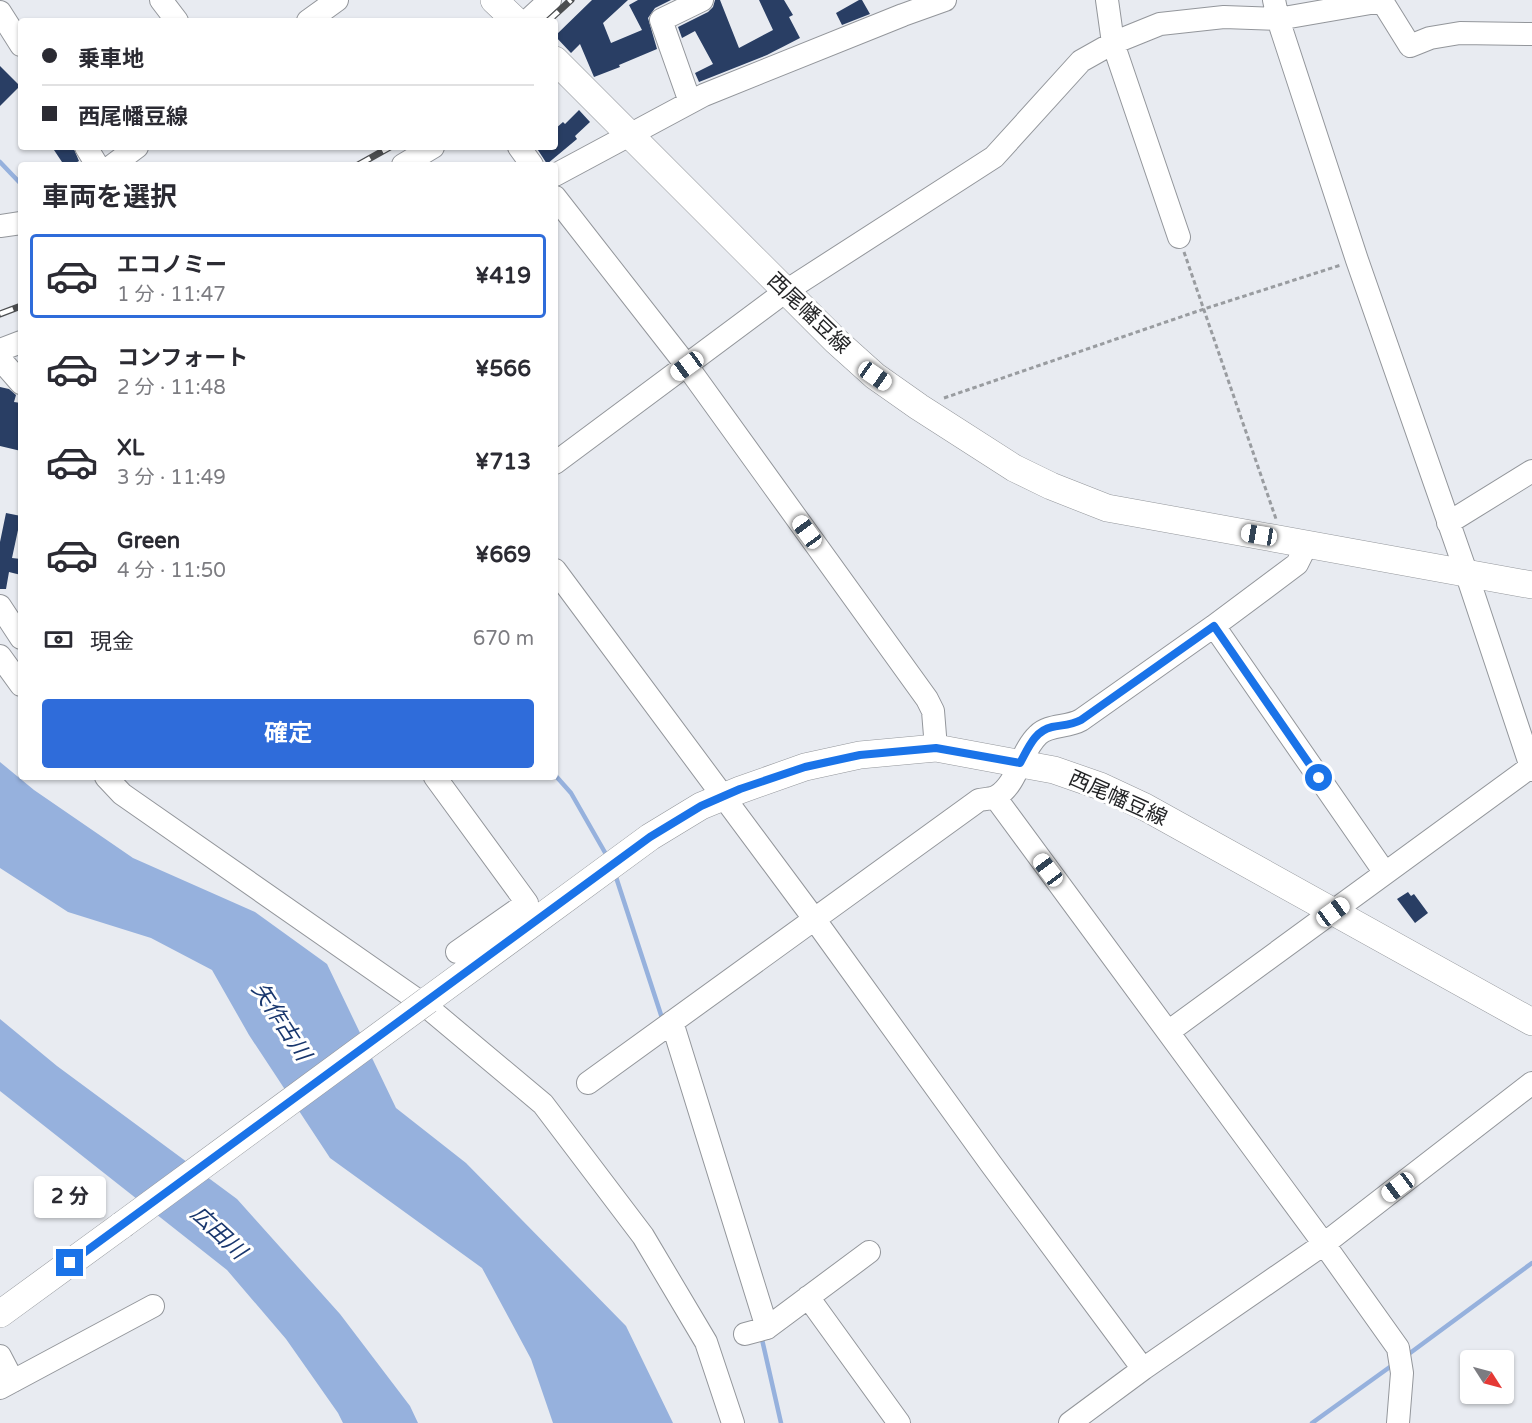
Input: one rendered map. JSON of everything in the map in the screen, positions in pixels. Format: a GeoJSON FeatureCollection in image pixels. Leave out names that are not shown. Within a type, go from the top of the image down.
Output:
{"type":"FeatureCollection","features":[{"type":"Feature","properties":{"kind":"main road"},"geometry":{"type":"LineString","coordinates":[[494,0],[513,18]]}},
{"type":"Feature","properties":{"kind":"main road","name":"西尾幡豆線"},"geometry":{"type":"LineString","coordinates":[[558,63],[836,341],[875,376],[1014,468],[1051,486],[1107,508],[1532,585]]}},
{"type":"Feature","properties":{"kind":"main road","name":"西尾幡豆線"},"geometry":{"type":"LineString","coordinates":[[0,1314],[650,837],[701,806],[723,796],[805,767],[860,755],[936,748],[1020,763],[1076,777],[1129,799],[1532,1023]]}},
{"type":"Feature","properties":{"kind":"street"},"geometry":{"type":"LineString","coordinates":[[161,0],[175,18]]}},
{"type":"Feature","properties":{"kind":"street"},"geometry":{"type":"LineString","coordinates":[[312,18],[337,0]]}},
{"type":"Feature","properties":{"kind":"street"},"geometry":{"type":"LineString","coordinates":[[530,18],[550,0]]}},
{"type":"Feature","properties":{"kind":"street"},"geometry":{"type":"LineString","coordinates":[[690,102],[661,20],[702,0]]}},
{"type":"Feature","properties":{"kind":"street"},"geometry":{"type":"LineString","coordinates":[[558,173],[690,102],[945,0]]}},
{"type":"Feature","properties":{"kind":"street"},"geometry":{"type":"LineString","coordinates":[[1107,0],[1113,43],[1179,237]]}},
{"type":"Feature","properties":{"kind":"street"},"geometry":{"type":"LineString","coordinates":[[558,461],[786,291],[994,157],[1081,61],[1113,43],[1160,24],[1276,10],[1382,1],[1410,46],[1430,38],[1460,33],[1532,34]]}},
{"type":"Feature","properties":{"kind":"street"},"geometry":{"type":"LineString","coordinates":[[1168,1032],[1532,768],[1357,260],[1276,10]]}},
{"type":"Feature","properties":{"kind":"street"},"geometry":{"type":"LineString","coordinates":[[0,12],[18,40]]}},
{"type":"Feature","properties":{"kind":"street"},"geometry":{"type":"LineString","coordinates":[[116,162],[133,150]]}},
{"type":"Feature","properties":{"kind":"street"},"geometry":{"type":"LineString","coordinates":[[408,162],[428,150]]}},
{"type":"Feature","properties":{"kind":"street"},"geometry":{"type":"LineString","coordinates":[[558,201],[687,366],[927,699],[933,711],[936,748]]}},
{"type":"Feature","properties":{"kind":"street"},"geometry":{"type":"LineString","coordinates":[[0,226],[18,223]]}},
{"type":"Feature","properties":{"kind":"street"},"geometry":{"type":"LineString","coordinates":[[0,350],[18,343]]}},
{"type":"Feature","properties":{"kind":"street"},"geometry":{"type":"LineString","coordinates":[[0,359],[18,380]]}},
{"type":"Feature","properties":{"kind":"street"},"geometry":{"type":"LineString","coordinates":[[1448,523],[1532,471]]}},
{"type":"Feature","properties":{"kind":"street"},"geometry":{"type":"LineString","coordinates":[[588,1083],[979,800],[995,797],[1007,787],[1039,733],[1048,728],[1069,725],[1081,720],[1297,564],[1307,544]]}},
{"type":"Feature","properties":{"kind":"street"},"geometry":{"type":"LineString","coordinates":[[558,574],[815,920],[991,1164],[1143,1369]]}},
{"type":"Feature","properties":{"kind":"street"},"geometry":{"type":"LineString","coordinates":[[0,606],[18,633]]}},
{"type":"Feature","properties":{"kind":"street"},"geometry":{"type":"LineString","coordinates":[[1214,626],[1385,873]]}},
{"type":"Feature","properties":{"kind":"street"},"geometry":{"type":"LineString","coordinates":[[0,656],[18,681]]}},
{"type":"Feature","properties":{"kind":"street"},"geometry":{"type":"LineString","coordinates":[[437,780],[527,903],[457,952]]}},
{"type":"Feature","properties":{"kind":"street"},"geometry":{"type":"LineString","coordinates":[[118,785],[426,1006],[543,1104],[643,1236],[705,1342],[733,1423]]}},
{"type":"Feature","properties":{"kind":"street"},"geometry":{"type":"LineString","coordinates":[[995,797],[1324,1244],[1400,1360],[1398,1423]]}},
{"type":"Feature","properties":{"kind":"street"},"geometry":{"type":"LineString","coordinates":[[665,1028],[756,1331],[808,1298],[868,1252]]}},
{"type":"Feature","properties":{"kind":"street"},"geometry":{"type":"LineString","coordinates":[[1070,1423],[1143,1369],[1324,1244],[1532,1083]]}},
{"type":"Feature","properties":{"kind":"street"},"geometry":{"type":"LineString","coordinates":[[808,1298],[899,1423]]}},
{"type":"Feature","properties":{"kind":"street"},"geometry":{"type":"LineString","coordinates":[[0,1356],[7,1384],[153,1306]]}},
{"type":"Feature","properties":{"kind":"path"},"geometry":{"type":"LineString","coordinates":[[1179,237],[1278,525],[1280,539]]}},
{"type":"Feature","properties":{"kind":"path"},"geometry":{"type":"LineString","coordinates":[[919,407],[1204,309],[1357,260]]}},
{"type":"Feature","properties":{"kind":"water","name":"矢作古川"},"geometry":{"type":"Polygon","coordinates":[[[0,762],[18,777],[18,780],[22,780],[133,858],[255,912],[327,964],[396,1108],[466,1163],[626,1326],[673,1423],[553,1423],[531,1359],[482,1268],[330,1158],[249,1035],[212,970],[151,938],[68,912],[0,868],[0,762]]]}},
{"type":"Feature","properties":{"kind":"water","name":"広田川"},"geometry":{"type":"Polygon","coordinates":[[[0,1019],[57,1066],[237,1199],[340,1314],[410,1406],[418,1423],[343,1423],[286,1339],[227,1270],[0,1091],[0,1019]]]}},
{"type":"Feature","properties":{"kind":"building"},"geometry":{"type":"Polygon","coordinates":[[[592,0],[628,0],[603,23],[611,43],[642,30],[629,5],[638,0],[671,0],[655,8],[648,18],[657,49],[594,77],[580,44],[571,53],[558,39],[558,33],[592,0]]]}},
{"type":"Feature","properties":{"kind":"building"},"geometry":{"type":"Polygon","coordinates":[[[715,0],[720,0],[739,48],[773,30],[759,0],[784,0],[793,15],[789,17],[800,38],[767,55],[699,82],[695,73],[713,64],[695,31],[682,38],[678,27],[708,12],[715,0]]]}},
{"type":"Feature","properties":{"kind":"building"},"geometry":{"type":"Polygon","coordinates":[[[862,0],[870,14],[842,25],[836,13],[862,0]]]}},
{"type":"Feature","properties":{"kind":"building"},"geometry":{"type":"Polygon","coordinates":[[[0,66],[18,84],[18,88],[0,106],[0,66]]]}},
{"type":"Feature","properties":{"kind":"building"},"geometry":{"type":"Polygon","coordinates":[[[579,110],[590,122],[575,136],[577,139],[549,162],[546,162],[538,150],[558,150],[558,126],[563,122],[565,124],[579,110]]]}},
{"type":"Feature","properties":{"kind":"building"},"geometry":{"type":"Polygon","coordinates":[[[54,150],[74,150],[79,161],[62,162],[54,150]]]}},
{"type":"Feature","properties":{"kind":"building"},"geometry":{"type":"Polygon","coordinates":[[[0,387],[9,389],[16,395],[14,402],[18,403],[18,450],[0,446],[0,387]]]}},
{"type":"Feature","properties":{"kind":"building"},"geometry":{"type":"Polygon","coordinates":[[[6,513],[18,515],[18,530],[12,558],[18,559],[18,574],[9,572],[6,589],[0,589],[0,542],[6,513]]]}},
{"type":"Feature","properties":{"kind":"building"},"geometry":{"type":"Polygon","coordinates":[[[1408,892],[1411,896],[1414,894],[1428,913],[1415,923],[1397,899],[1408,892]]]}},
{"type":"Feature","properties":{"kind":"waterway"},"geometry":{"type":"LineString","coordinates":[[0,162],[18,181]]}},
{"type":"Feature","properties":{"kind":"waterway"},"geometry":{"type":"LineString","coordinates":[[558,778],[571,793],[607,856]]}},
{"type":"Feature","properties":{"kind":"waterway"},"geometry":{"type":"LineString","coordinates":[[615,874],[663,1021]]}},
{"type":"Feature","properties":{"kind":"waterway"},"geometry":{"type":"LineString","coordinates":[[1406,1356],[1532,1263]]}},
{"type":"Feature","properties":{"kind":"waterway"},"geometry":{"type":"LineString","coordinates":[[761,1335],[781,1423]]}},
{"type":"Feature","properties":{"kind":"waterway"},"geometry":{"type":"LineString","coordinates":[[1312,1423],[1394,1364]]}},
{"type":"Feature","properties":{"kind":"railway"},"geometry":{"type":"LineString","coordinates":[[551,18],[571,0]]}},
{"type":"Feature","properties":{"kind":"railway"},"geometry":{"type":"LineString","coordinates":[[363,162],[385,150]]}},
{"type":"Feature","properties":{"kind":"railway"},"geometry":{"type":"LineString","coordinates":[[0,314],[18,307]]}},
{"type":"Feature","properties":{"kind":"route"},"geometry":{"type":"LineString","coordinates":[[70,1263],[650,837],[701,806],[740,789],[805,767],[860,755],[936,748],[1020,763],[1039,733],[1048,728],[1069,725],[1081,720],[1214,626],[1319,778]]}}]}
